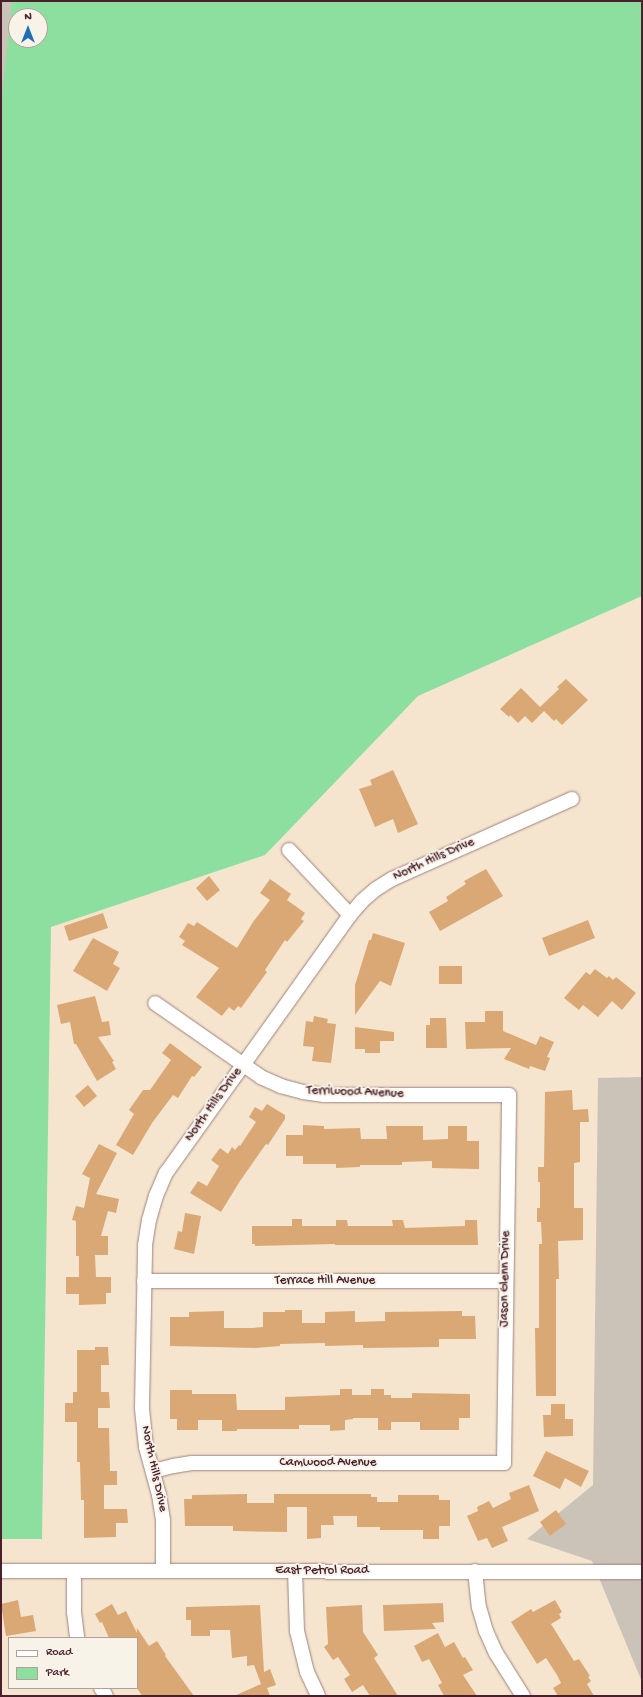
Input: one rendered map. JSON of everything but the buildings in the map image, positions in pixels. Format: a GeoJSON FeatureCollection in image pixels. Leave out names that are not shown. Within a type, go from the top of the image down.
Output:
{"type":"FeatureCollection","features":[{"type":"Feature","properties":{"kind":"street","name":"North Hills Drive"},"geometry":{"type":"LineString","coordinates":[[163,1571],[163,1520],[159,1495],[146,1447],[142,1422],[145,1245],[149,1220],[161,1185],[178,1156],[350,915],[376,889],[392,879],[572,799]]}},
{"type":"Feature","properties":{"kind":"street"},"geometry":{"type":"LineString","coordinates":[[289,850],[350,915]]}},
{"type":"Feature","properties":{"kind":"street","name":"Terriwood Avenue"},"geometry":{"type":"LineString","coordinates":[[155,1003],[242,1066],[281,1086],[302,1092],[324,1095],[509,1095]]}},
{"type":"Feature","properties":{"kind":"street","name":"Jason Glenn Drive"},"geometry":{"type":"LineString","coordinates":[[504,1463],[509,1095]]}},
{"type":"Feature","properties":{"kind":"street","name":"Terrace Hill Avenue"},"geometry":{"type":"LineString","coordinates":[[144,1281],[506,1281]]}},
{"type":"Feature","properties":{"kind":"street","name":"Camwood Avenue"},"geometry":{"type":"LineString","coordinates":[[153,1471],[192,1463],[504,1463]]}},
{"type":"Feature","properties":{"kind":"street","name":"East Petrol Road"},"geometry":{"type":"LineString","coordinates":[[1,1571],[642,1572]]}},
{"type":"Feature","properties":{"kind":"street"},"geometry":{"type":"LineString","coordinates":[[74,1571],[74,1612],[77,1637]]}},
{"type":"Feature","properties":{"kind":"street"},"geometry":{"type":"LineString","coordinates":[[295,1571],[297,1631],[307,1672],[318,1696]]}},
{"type":"Feature","properties":{"kind":"street"},"geometry":{"type":"LineString","coordinates":[[475,1571],[479,1607],[486,1631],[496,1653],[523,1696]]}},
{"type":"Feature","properties":{"kind":"shaded area"},"geometry":{"type":"Polygon","coordinates":[[[1,1],[22,1],[19,8],[8,8],[8,48],[15,48],[1,168],[1,1]]]}},
{"type":"Feature","properties":{"kind":"shaded area"},"geometry":{"type":"Polygon","coordinates":[[[642,1077],[642,1682],[592,1561],[527,1539],[593,1485],[598,1078],[642,1077]]]}},
{"type":"Feature","properties":{"kind":"green space"},"geometry":{"type":"Polygon","coordinates":[[[12,1],[642,1],[642,596],[418,696],[265,855],[51,927],[42,1539],[1,1539],[1,104],[8,38],[8,48],[48,48],[48,8],[11,8],[12,1]]]}}]}
